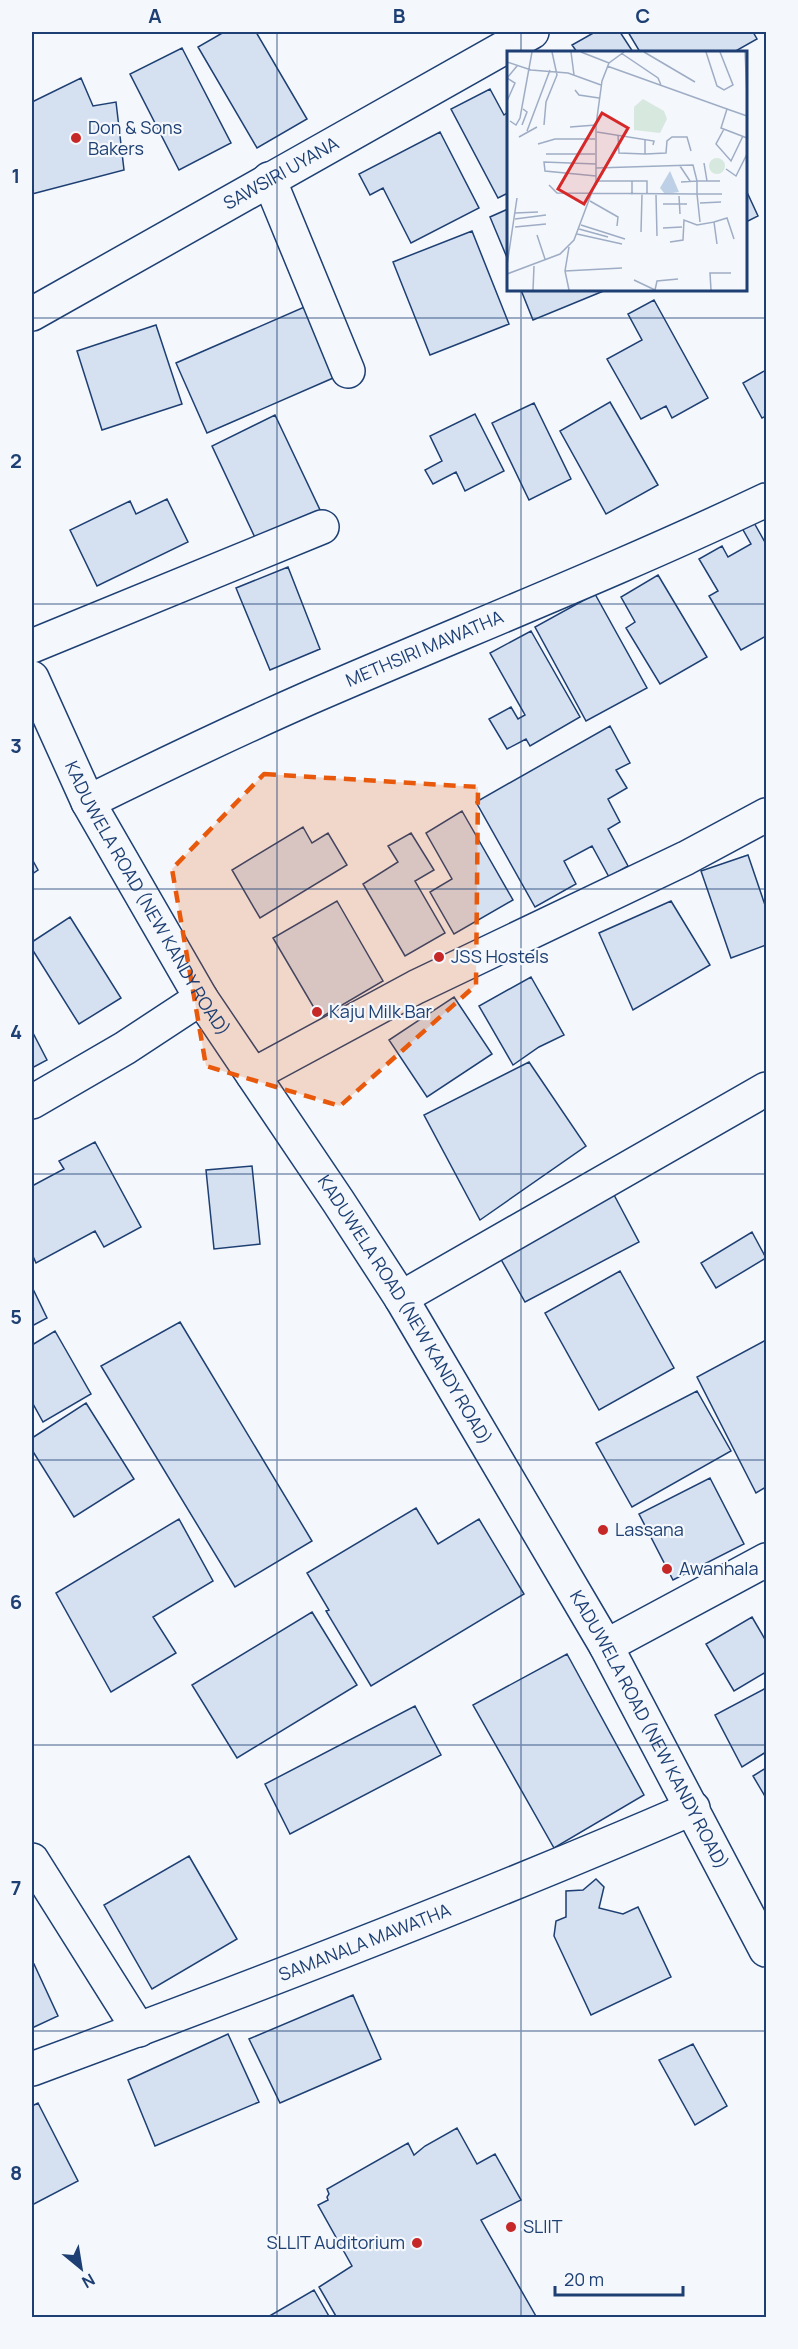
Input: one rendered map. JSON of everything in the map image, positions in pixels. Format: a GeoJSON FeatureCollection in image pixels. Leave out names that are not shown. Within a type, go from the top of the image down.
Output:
{"type":"FeatureCollection","features":[{"type":"Feature","properties":{"kind":"street","name":"SAWSIRI UYANA"},"geometry":{"type":"LineString","coordinates":[[32,314],[532,32]]}},
{"type":"Feature","properties":{"kind":"street"},"geometry":{"type":"LineString","coordinates":[[269,179],[348,371]]}},
{"type":"Feature","properties":{"kind":"street","name":"METHSIRI MAWATHA"},"geometry":{"type":"LineString","coordinates":[[88,802],[309,698],[688,537],[766,500]]}},
{"type":"Feature","properties":{"kind":"street"},"geometry":{"type":"LineString","coordinates":[[32,646],[322,526]]}},
{"type":"Feature","properties":{"kind":"street","name":"KADUWELA ROAD (NEW KANDY ROAD)"},"geometry":{"type":"LineString","coordinates":[[33,686],[88,802],[201,998],[401,1298],[606,1646],[766,1950]]}},
{"type":"Feature","properties":{"kind":"street"},"geometry":{"type":"LineString","coordinates":[[253,1076],[416,987],[686,858],[766,815]]}},
{"type":"Feature","properties":{"kind":"street"},"geometry":{"type":"LineString","coordinates":[[32,1102],[125,1048],[201,998]]}},
{"type":"Feature","properties":{"kind":"street"},"geometry":{"type":"LineString","coordinates":[[401,1298],[766,1089]]}},
{"type":"Feature","properties":{"kind":"street"},"geometry":{"type":"LineString","coordinates":[[606,1646],[766,1560]]}},
{"type":"Feature","properties":{"kind":"street","name":"SAMANALA MAWATHA"},"geometry":{"type":"LineString","coordinates":[[32,2069],[139,2030],[595,1850],[693,1808]]}},
{"type":"Feature","properties":{"kind":"street"},"geometry":{"type":"LineString","coordinates":[[32,1860],[139,2030]]}},
{"type":"Feature","properties":{"kind":"highlighted area"},"geometry":{"type":"Polygon","coordinates":[[[264,774],[478,787],[476,985],[340,1106],[206,1066],[172,869],[264,774]]]}},
{"type":"Feature","properties":{"kind":"building"},"geometry":{"type":"Polygon","coordinates":[[[224,32],[256,32],[307,119],[257,148],[198,47],[224,32]]]}},
{"type":"Feature","properties":{"kind":"building"},"geometry":{"type":"Polygon","coordinates":[[[595,32],[620,32],[632,51],[576,51],[572,45],[595,32]]]}},
{"type":"Feature","properties":{"kind":"building"},"geometry":{"type":"Polygon","coordinates":[[[628,32],[753,32],[757,39],[736,51],[639,51],[628,32]]]}},
{"type":"Feature","properties":{"kind":"building"},"geometry":{"type":"Polygon","coordinates":[[[182,48],[231,143],[179,170],[130,74],[182,48]]]}},
{"type":"Feature","properties":{"kind":"building","name":"Don & Sons Bakers"},"geometry":{"type":"Polygon","coordinates":[[[81,78],[93,106],[116,102],[124,170],[32,194],[32,102],[81,78]]]}},
{"type":"Feature","properties":{"kind":"building"},"geometry":{"type":"Polygon","coordinates":[[[490,89],[504,115],[507,113],[507,194],[498,198],[451,109],[490,89]]]}},
{"type":"Feature","properties":{"kind":"building"},"geometry":{"type":"Polygon","coordinates":[[[440,132],[479,208],[411,243],[383,188],[370,195],[359,174],[440,132]]]}},
{"type":"Feature","properties":{"kind":"building"},"geometry":{"type":"Polygon","coordinates":[[[747,192],[758,216],[747,222],[747,192]]]}},
{"type":"Feature","properties":{"kind":"building"},"geometry":{"type":"Polygon","coordinates":[[[507,209],[507,258],[490,217],[507,209]]]}},
{"type":"Feature","properties":{"kind":"building"},"geometry":{"type":"Polygon","coordinates":[[[472,231],[509,324],[430,355],[393,262],[472,231]]]}},
{"type":"Feature","properties":{"kind":"building"},"geometry":{"type":"Polygon","coordinates":[[[521,291],[604,291],[533,320],[521,291]]]}},
{"type":"Feature","properties":{"kind":"building"},"geometry":{"type":"Polygon","coordinates":[[[654,300],[708,398],[672,418],[666,406],[641,419],[607,359],[642,340],[628,314],[654,300]]]}},
{"type":"Feature","properties":{"kind":"building"},"geometry":{"type":"Polygon","coordinates":[[[309,305],[340,375],[207,433],[176,363],[309,305]]]}},
{"type":"Feature","properties":{"kind":"building"},"geometry":{"type":"Polygon","coordinates":[[[156,325],[182,404],[102,430],[77,351],[156,325]]]}},
{"type":"Feature","properties":{"kind":"building"},"geometry":{"type":"Polygon","coordinates":[[[766,370],[766,416],[762,418],[743,383],[766,370]]]}},
{"type":"Feature","properties":{"kind":"building"},"geometry":{"type":"Polygon","coordinates":[[[610,402],[658,485],[606,514],[560,431],[610,402]]]}},
{"type":"Feature","properties":{"kind":"building"},"geometry":{"type":"Polygon","coordinates":[[[534,403],[571,479],[529,500],[492,423],[534,403]]]}},
{"type":"Feature","properties":{"kind":"building"},"geometry":{"type":"Polygon","coordinates":[[[475,414],[504,471],[465,491],[456,472],[433,484],[425,470],[442,461],[430,436],[475,414]]]}},
{"type":"Feature","properties":{"kind":"building"},"geometry":{"type":"Polygon","coordinates":[[[275,415],[322,514],[258,544],[212,446],[275,415]]]}},
{"type":"Feature","properties":{"kind":"building"},"geometry":{"type":"Polygon","coordinates":[[[167,499],[188,542],[97,586],[70,530],[130,501],[136,514],[167,499]]]}},
{"type":"Feature","properties":{"kind":"building"},"geometry":{"type":"Polygon","coordinates":[[[753,521],[766,544],[766,636],[741,650],[709,596],[718,591],[699,559],[722,546],[728,557],[751,544],[742,528],[753,521]]]}},
{"type":"Feature","properties":{"kind":"building"},"geometry":{"type":"Polygon","coordinates":[[[288,567],[320,649],[270,670],[236,588],[288,567]]]}},
{"type":"Feature","properties":{"kind":"building"},"geometry":{"type":"Polygon","coordinates":[[[658,575],[707,657],[660,684],[626,628],[635,622],[621,597],[658,575]]]}},
{"type":"Feature","properties":{"kind":"building"},"geometry":{"type":"Polygon","coordinates":[[[595,594],[647,688],[586,721],[535,627],[595,594]]]}},
{"type":"Feature","properties":{"kind":"building"},"geometry":{"type":"Polygon","coordinates":[[[531,631],[580,717],[530,746],[526,739],[507,749],[489,719],[511,707],[518,719],[525,715],[490,653],[531,631]]]}},
{"type":"Feature","properties":{"kind":"building"},"geometry":{"type":"Polygon","coordinates":[[[610,726],[630,763],[616,770],[627,788],[608,799],[620,822],[608,829],[628,866],[609,877],[592,846],[564,861],[576,884],[535,907],[476,802],[610,726]]]}},
{"type":"Feature","properties":{"kind":"building"},"geometry":{"type":"Polygon","coordinates":[[[462,811],[513,900],[454,934],[430,892],[452,879],[426,833],[462,811]]]}},
{"type":"Feature","properties":{"kind":"building"},"geometry":{"type":"Polygon","coordinates":[[[303,827],[312,843],[328,833],[347,865],[260,918],[232,870],[303,827]]]}},
{"type":"Feature","properties":{"kind":"building"},"geometry":{"type":"Polygon","coordinates":[[[411,833],[434,870],[415,881],[445,933],[405,956],[363,884],[398,862],[388,846],[411,833]]]}},
{"type":"Feature","properties":{"kind":"building"},"geometry":{"type":"Polygon","coordinates":[[[748,855],[766,908],[766,945],[731,958],[701,871],[748,855]]]}},
{"type":"Feature","properties":{"kind":"building"},"geometry":{"type":"Polygon","coordinates":[[[32,859],[38,870],[32,874],[32,859]]]}},
{"type":"Feature","properties":{"kind":"building"},"geometry":{"type":"Polygon","coordinates":[[[337,901],[383,981],[320,1018],[273,938],[337,901]]]}},
{"type":"Feature","properties":{"kind":"building"},"geometry":{"type":"Polygon","coordinates":[[[671,901],[710,965],[633,1010],[599,933],[671,901]]]}},
{"type":"Feature","properties":{"kind":"building"},"geometry":{"type":"Polygon","coordinates":[[[70,917],[121,998],[79,1024],[32,949],[32,942],[70,917]]]}},
{"type":"Feature","properties":{"kind":"building"},"geometry":{"type":"Polygon","coordinates":[[[531,977],[564,1035],[539,1047],[513,1065],[479,1006],[531,977]]]}},
{"type":"Feature","properties":{"kind":"building"},"geometry":{"type":"Polygon","coordinates":[[[454,997],[492,1054],[427,1097],[389,1040],[454,997]]]}},
{"type":"Feature","properties":{"kind":"building"},"geometry":{"type":"Polygon","coordinates":[[[32,1031],[47,1060],[32,1068],[32,1031]]]}},
{"type":"Feature","properties":{"kind":"building"},"geometry":{"type":"Polygon","coordinates":[[[529,1062],[586,1146],[480,1220],[424,1115],[529,1062]]]}},
{"type":"Feature","properties":{"kind":"building"},"geometry":{"type":"Polygon","coordinates":[[[95,1142],[141,1227],[104,1247],[95,1231],[36,1263],[32,1254],[32,1186],[64,1169],[59,1161],[95,1142]]]}},
{"type":"Feature","properties":{"kind":"building"},"geometry":{"type":"Polygon","coordinates":[[[252,1166],[260,1244],[214,1249],[206,1170],[252,1166]]]}},
{"type":"Feature","properties":{"kind":"building"},"geometry":{"type":"Polygon","coordinates":[[[613,1193],[639,1242],[525,1302],[498,1254],[613,1193]]]}},
{"type":"Feature","properties":{"kind":"building"},"geometry":{"type":"Polygon","coordinates":[[[752,1232],[766,1258],[716,1288],[701,1263],[752,1232]]]}},
{"type":"Feature","properties":{"kind":"building"},"geometry":{"type":"Polygon","coordinates":[[[620,1271],[674,1368],[599,1410],[545,1313],[620,1271]]]}},
{"type":"Feature","properties":{"kind":"building"},"geometry":{"type":"Polygon","coordinates":[[[32,1290],[47,1318],[32,1326],[32,1290]]]}},
{"type":"Feature","properties":{"kind":"building"},"geometry":{"type":"Polygon","coordinates":[[[180,1322],[312,1541],[235,1587],[101,1366],[180,1322]]]}},
{"type":"Feature","properties":{"kind":"building"},"geometry":{"type":"Polygon","coordinates":[[[55,1331],[91,1394],[43,1422],[32,1402],[32,1345],[55,1331]]]}},
{"type":"Feature","properties":{"kind":"building"},"geometry":{"type":"Polygon","coordinates":[[[766,1340],[766,1487],[756,1493],[697,1377],[766,1340]]]}},
{"type":"Feature","properties":{"kind":"building"},"geometry":{"type":"Polygon","coordinates":[[[697,1391],[731,1451],[632,1507],[596,1443],[697,1391]]]}},
{"type":"Feature","properties":{"kind":"building"},"geometry":{"type":"Polygon","coordinates":[[[86,1403],[134,1479],[74,1517],[32,1450],[32,1438],[86,1403]]]}},
{"type":"Feature","properties":{"kind":"building"},"geometry":{"type":"Polygon","coordinates":[[[710,1478],[744,1544],[673,1580],[639,1514],[710,1478]]]}},
{"type":"Feature","properties":{"kind":"building"},"geometry":{"type":"Polygon","coordinates":[[[416,1508],[438,1544],[479,1519],[524,1594],[371,1686],[326,1611],[329,1610],[307,1573],[416,1508]]]}},
{"type":"Feature","properties":{"kind":"building"},"geometry":{"type":"Polygon","coordinates":[[[179,1519],[213,1581],[153,1617],[176,1653],[111,1692],[56,1593],[179,1519]]]}},
{"type":"Feature","properties":{"kind":"building"},"geometry":{"type":"Polygon","coordinates":[[[312,1612],[357,1685],[237,1758],[192,1685],[312,1612]]]}},
{"type":"Feature","properties":{"kind":"building"},"geometry":{"type":"Polygon","coordinates":[[[752,1617],[766,1641],[766,1672],[734,1691],[706,1644],[752,1617]]]}},
{"type":"Feature","properties":{"kind":"building"},"geometry":{"type":"Polygon","coordinates":[[[567,1654],[644,1795],[554,1848],[473,1705],[567,1654]]]}},
{"type":"Feature","properties":{"kind":"building"},"geometry":{"type":"Polygon","coordinates":[[[766,1688],[766,1752],[742,1767],[715,1715],[766,1688]]]}},
{"type":"Feature","properties":{"kind":"building"},"geometry":{"type":"Polygon","coordinates":[[[415,1706],[441,1755],[290,1834],[265,1784],[415,1706]]]}},
{"type":"Feature","properties":{"kind":"building"},"geometry":{"type":"Polygon","coordinates":[[[766,1768],[766,1798],[753,1776],[766,1768]]]}},
{"type":"Feature","properties":{"kind":"building"},"geometry":{"type":"Polygon","coordinates":[[[189,1856],[237,1939],[152,1989],[104,1905],[189,1856]]]}},
{"type":"Feature","properties":{"kind":"building"},"geometry":{"type":"Polygon","coordinates":[[[596,1879],[604,1887],[599,1908],[623,1914],[638,1907],[671,1977],[591,2015],[554,1936],[556,1921],[566,1917],[566,1891],[583,1890],[596,1879]]]}},
{"type":"Feature","properties":{"kind":"building"},"geometry":{"type":"Polygon","coordinates":[[[34,1964],[58,2016],[32,2028],[32,1965],[34,1964]]]}},
{"type":"Feature","properties":{"kind":"building"},"geometry":{"type":"Polygon","coordinates":[[[353,1995],[381,2059],[280,2103],[249,2039],[353,1995]]]}},
{"type":"Feature","properties":{"kind":"building"},"geometry":{"type":"Polygon","coordinates":[[[228,2034],[259,2102],[155,2146],[128,2080],[228,2034]]]}},
{"type":"Feature","properties":{"kind":"building"},"geometry":{"type":"Polygon","coordinates":[[[693,2044],[727,2106],[695,2125],[659,2060],[693,2044]]]}},
{"type":"Feature","properties":{"kind":"building"},"geometry":{"type":"Polygon","coordinates":[[[38,2103],[78,2181],[32,2205],[32,2106],[38,2103]]]}},
{"type":"Feature","properties":{"kind":"building","name":"SLLIT Auditorium"},"geometry":{"type":"Polygon","coordinates":[[[457,2128],[477,2164],[495,2154],[521,2200],[481,2220],[537,2318],[337,2318],[319,2287],[352,2266],[318,2205],[328,2200],[327,2189],[408,2143],[414,2155],[457,2128]]]}},
{"type":"Feature","properties":{"kind":"building"},"geometry":{"type":"Polygon","coordinates":[[[314,2290],[330,2318],[266,2318],[314,2290]]]}},
{"type":"Feature","properties":{"kind":"place","name":"Don & Sons Bakers"},"geometry":{"type":"Point","coordinates":[76,138]}},
{"type":"Feature","properties":{"kind":"place","name":"JSS Hostels"},"geometry":{"type":"Point","coordinates":[439,957]}},
{"type":"Feature","properties":{"kind":"place","name":"Kaju Milk Bar"},"geometry":{"type":"Point","coordinates":[317,1012]}},
{"type":"Feature","properties":{"kind":"place","name":"Lassana"},"geometry":{"type":"Point","coordinates":[603,1530]}},
{"type":"Feature","properties":{"kind":"place","name":"Awanhala"},"geometry":{"type":"Point","coordinates":[667,1569]}},
{"type":"Feature","properties":{"kind":"place","name":"SLIIT"},"geometry":{"type":"Point","coordinates":[511,2227]}},
{"type":"Feature","properties":{"kind":"place","name":"SLLIT Auditorium"},"geometry":{"type":"Point","coordinates":[417,2243]}}]}
